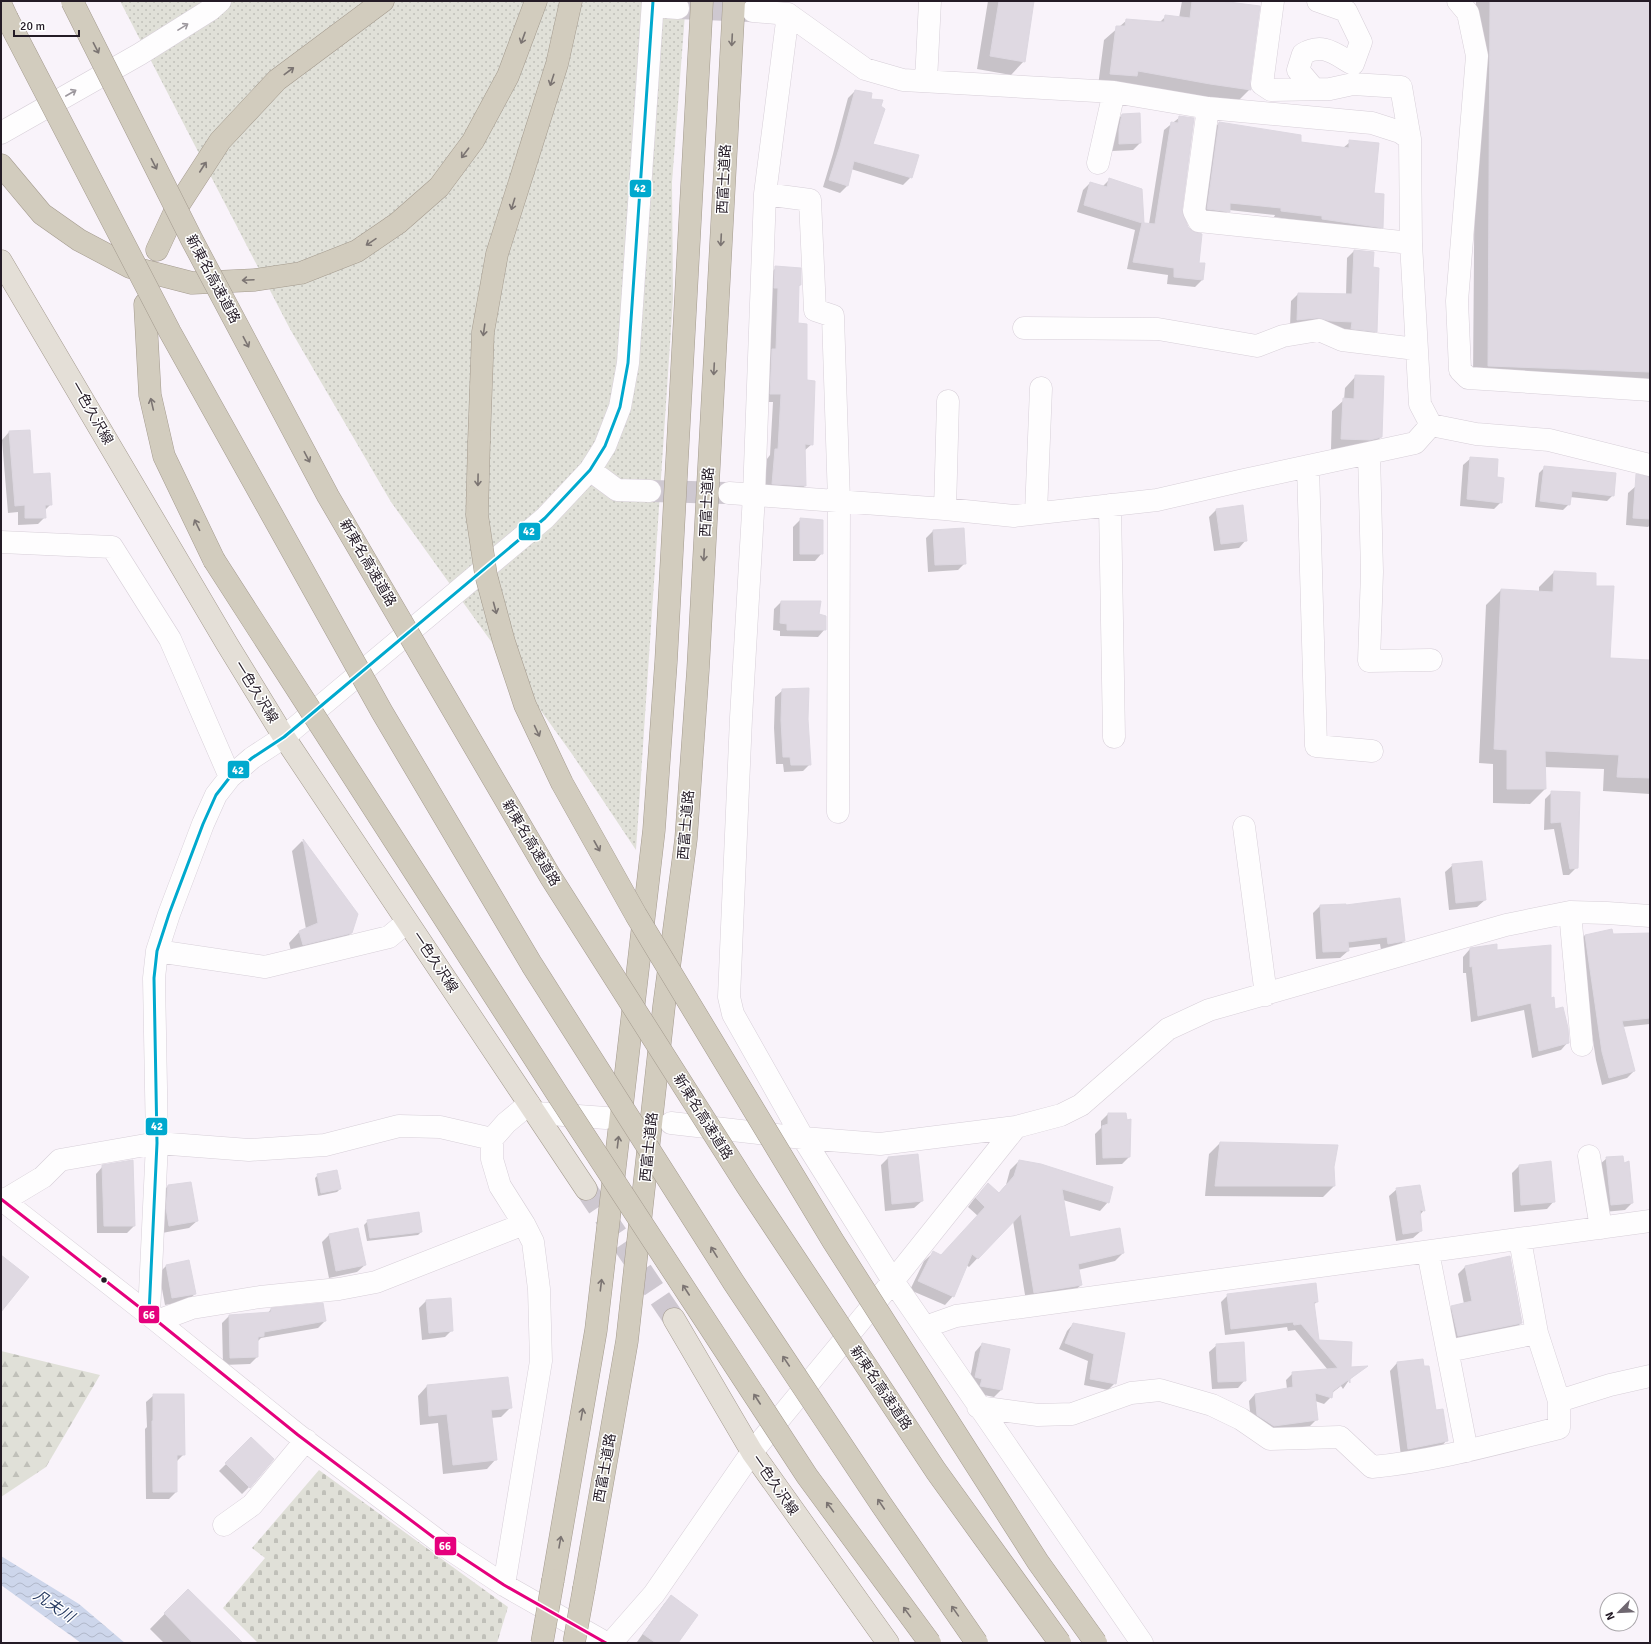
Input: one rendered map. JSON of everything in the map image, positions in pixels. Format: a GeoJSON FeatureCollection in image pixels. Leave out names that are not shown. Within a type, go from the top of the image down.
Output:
{"type":"FeatureCollection","features":[{"type":"Feature","properties":{"kind":"highway","name":"新東名高速道路"},"geometry":{"type":"LineString","coordinates":[[72,1],[192,240],[328,496],[546,869],[743,1179],[936,1471],[1060,1643]]}},
{"type":"Feature","properties":{"kind":"highway"},"geometry":{"type":"LineString","coordinates":[[157,250],[176,209],[220,140],[277,80],[383,1]]}},
{"type":"Feature","properties":{"kind":"highway"},"geometry":{"type":"LineString","coordinates":[[1,166],[42,214],[79,240],[130,268],[192,283],[255,280],[301,273],[357,251],[398,223],[439,187],[473,141],[508,76],[536,1]]}},
{"type":"Feature","properties":{"kind":"highway"},"geometry":{"type":"LineString","coordinates":[[571,1],[557,64],[497,254],[483,332],[477,515],[486,575],[504,642],[525,705],[562,783],[636,915],[833,1241],[1038,1562],[1096,1643]]}},
{"type":"Feature","properties":{"kind":"highway"},"geometry":{"type":"LineString","coordinates":[[542,1643],[596,1330],[654,830],[666,662],[702,1]]}},
{"type":"Feature","properties":{"kind":"highway","name":"西富士道路"},"geometry":{"type":"LineString","coordinates":[[574,1643],[627,1341],[664,1006],[686,839],[699,662],[734,1]]}},
{"type":"Feature","properties":{"kind":"highway"},"geometry":{"type":"LineString","coordinates":[[4,11],[174,339],[382,712],[528,958],[734,1283],[881,1504],[978,1643]]}},
{"type":"Feature","properties":{"kind":"highway"},"geometry":{"type":"LineString","coordinates":[[145,304],[150,395],[164,456],[214,560],[558,1095],[807,1476],[930,1643]]}},
{"type":"Feature","properties":{"kind":"main road","name":"一色久沢線"},"geometry":{"type":"LineString","coordinates":[[1,261],[227,644],[284,736],[586,1189]]}},
{"type":"Feature","properties":{"kind":"main road","name":"一色久沢線"},"geometry":{"type":"LineString","coordinates":[[674,1319],[752,1452],[888,1643]]}},
{"type":"Feature","properties":{"kind":"street"},"geometry":{"type":"LineString","coordinates":[[1,133],[140,54],[210,10],[220,1]]}},
{"type":"Feature","properties":{"kind":"street"},"geometry":{"type":"LineString","coordinates":[[926,81],[930,1]]}},
{"type":"Feature","properties":{"kind":"street"},"geometry":{"type":"LineString","coordinates":[[1273,1],[1262,84],[1271,90],[1314,89],[1353,74]]}},
{"type":"Feature","properties":{"kind":"street"},"geometry":{"type":"LineString","coordinates":[[1318,1],[1346,11],[1361,42],[1353,74]]}},
{"type":"Feature","properties":{"kind":"street"},"geometry":{"type":"LineString","coordinates":[[1458,1],[1468,13],[1477,56],[1457,301],[1460,370],[1468,378],[1650,390]]}},
{"type":"Feature","properties":{"kind":"street"},"geometry":{"type":"LineString","coordinates":[[153,1317],[157,1143],[154,978],[157,951],[168,914],[203,824],[216,795],[230,778],[252,758],[284,736],[545,518],[590,470],[604,446],[620,407],[628,363],[653,3],[678,8]]}},
{"type":"Feature","properties":{"kind":"street"},"geometry":{"type":"LineString","coordinates":[[782,9],[765,194],[754,495],[740,718],[729,997],[733,1014],[803,1138],[893,1281],[978,1407],[1142,1643]]}},
{"type":"Feature","properties":{"kind":"street"},"geometry":{"type":"LineString","coordinates":[[753,11],[782,9],[865,69],[903,80],[1114,92],[1208,108],[1372,124],[1400,132],[1410,138]]}},
{"type":"Feature","properties":{"kind":"street"},"geometry":{"type":"LineString","coordinates":[[1314,89],[1298,70],[1303,54],[1311,50],[1327,49],[1353,74],[1401,87],[1410,138],[1416,350],[1420,404],[1431,425]]}},
{"type":"Feature","properties":{"kind":"street"},"geometry":{"type":"LineString","coordinates":[[1098,163],[1114,92]]}},
{"type":"Feature","properties":{"kind":"street"},"geometry":{"type":"LineString","coordinates":[[1208,108],[1194,211],[1198,221],[1412,243]]}},
{"type":"Feature","properties":{"kind":"street"},"geometry":{"type":"LineString","coordinates":[[765,194],[810,200],[815,310],[833,316],[839,501],[838,812]]}},
{"type":"Feature","properties":{"kind":"street"},"geometry":{"type":"LineString","coordinates":[[1024,328],[1158,329],[1257,346],[1283,336],[1319,330],[1342,340],[1416,350]]}},
{"type":"Feature","properties":{"kind":"street"},"geometry":{"type":"LineString","coordinates":[[1036,513],[1041,388]]}},
{"type":"Feature","properties":{"kind":"street"},"geometry":{"type":"LineString","coordinates":[[945,509],[948,401]]}},
{"type":"Feature","properties":{"kind":"street"},"geometry":{"type":"LineString","coordinates":[[729,493],[945,509],[1014,516],[1158,500],[1415,443],[1431,425]]}},
{"type":"Feature","properties":{"kind":"street"},"geometry":{"type":"LineString","coordinates":[[1431,425],[1476,434],[1549,440],[1650,465]]}},
{"type":"Feature","properties":{"kind":"street"},"geometry":{"type":"LineString","coordinates":[[1369,453],[1372,572],[1369,661],[1431,660]]}},
{"type":"Feature","properties":{"kind":"street"},"geometry":{"type":"LineString","coordinates":[[1308,466],[1316,746],[1372,751]]}},
{"type":"Feature","properties":{"kind":"street"},"geometry":{"type":"LineString","coordinates":[[590,470],[617,490],[650,490]]}},
{"type":"Feature","properties":{"kind":"street"},"geometry":{"type":"LineString","coordinates":[[1110,505],[1114,737]]}},
{"type":"Feature","properties":{"kind":"street"},"geometry":{"type":"LineString","coordinates":[[1,542],[112,546],[170,639],[230,778]]}},
{"type":"Feature","properties":{"kind":"street"},"geometry":{"type":"LineString","coordinates":[[1244,827],[1266,995]]}},
{"type":"Feature","properties":{"kind":"street"},"geometry":{"type":"LineString","coordinates":[[671,1123],[803,1138],[880,1144],[1016,1127],[1061,1114],[1081,1105],[1168,1029],[1208,1010],[1266,995],[1506,925],[1570,912],[1608,912],[1650,916]]}},
{"type":"Feature","properties":{"kind":"street"},"geometry":{"type":"LineString","coordinates":[[1570,912],[1582,1045]]}},
{"type":"Feature","properties":{"kind":"street"},"geometry":{"type":"LineString","coordinates":[[157,951],[265,967],[389,937],[407,922]]}},
{"type":"Feature","properties":{"kind":"street"},"geometry":{"type":"LineString","coordinates":[[504,1585],[542,1361],[539,1289],[532,1242],[524,1224],[500,1186],[492,1159],[492,1139],[506,1123],[533,1108],[606,1118]]}},
{"type":"Feature","properties":{"kind":"street"},"geometry":{"type":"LineString","coordinates":[[492,1139],[440,1127],[399,1126],[325,1145],[249,1150],[157,1143],[60,1160],[43,1177],[2,1200],[153,1317],[306,1440],[445,1546],[504,1585],[606,1643]]}},
{"type":"Feature","properties":{"kind":"street"},"geometry":{"type":"LineString","coordinates":[[611,1643],[654,1594],[752,1452],[893,1281],[1016,1127]]}},
{"type":"Feature","properties":{"kind":"street"},"geometry":{"type":"LineString","coordinates":[[1589,1156],[1601,1228]]}},
{"type":"Feature","properties":{"kind":"street"},"geometry":{"type":"LineString","coordinates":[[925,1327],[956,1316],[1650,1221]]}},
{"type":"Feature","properties":{"kind":"street"},"geometry":{"type":"LineString","coordinates":[[153,1317],[192,1308],[260,1298],[339,1289],[376,1282],[524,1224]]}},
{"type":"Feature","properties":{"kind":"street"},"geometry":{"type":"LineString","coordinates":[[978,1407],[1038,1415],[1072,1414],[1131,1393],[1160,1390],[1212,1404],[1241,1419],[1270,1439],[1340,1437],[1372,1467],[1398,1465],[1467,1451],[1559,1428],[1559,1401],[1538,1333],[1520,1240]]}},
{"type":"Feature","properties":{"kind":"street"},"geometry":{"type":"LineString","coordinates":[[1428,1252],[1467,1451]]}},
{"type":"Feature","properties":{"kind":"street"},"geometry":{"type":"LineString","coordinates":[[1448,1351],[1538,1333]]}},
{"type":"Feature","properties":{"kind":"street"},"geometry":{"type":"LineString","coordinates":[[1559,1401],[1610,1385],[1650,1376]]}},
{"type":"Feature","properties":{"kind":"street"},"geometry":{"type":"LineString","coordinates":[[224,1525],[252,1505],[306,1440]]}},
{"type":"Feature","properties":{"kind":"green space"},"geometry":{"type":"Polygon","coordinates":[[[120,1],[686,1],[672,182],[673,299],[636,850],[572,754],[391,502],[290,329],[120,1]]]}},
{"type":"Feature","properties":{"kind":"green space"},"geometry":{"type":"Polygon","coordinates":[[[1,1351],[100,1375],[46,1467],[1,1497],[1,1351]]]}},
{"type":"Feature","properties":{"kind":"green space"},"geometry":{"type":"Polygon","coordinates":[[[319,1470],[508,1607],[497,1643],[258,1643],[223,1608],[265,1558],[252,1548],[319,1470]]]}},
{"type":"Feature","properties":{"kind":"water","name":"凡夫川"},"geometry":{"type":"Polygon","coordinates":[[[1,1556],[79,1604],[125,1643],[81,1643],[1,1585],[1,1556]]]}},
{"type":"Feature","properties":{"kind":"building"},"geometry":{"type":"Polygon","coordinates":[[[999,1],[1034,1],[1025,62],[990,56],[999,1]]]}},
{"type":"Feature","properties":{"kind":"building"},"geometry":{"type":"Polygon","coordinates":[[[1192,1],[1221,1],[1260,6],[1250,82],[1251,90],[1138,71],[1137,76],[1110,74],[1116,26],[1125,26],[1126,19],[1164,22],[1165,15],[1190,18],[1192,1]]]}},
{"type":"Feature","properties":{"kind":"building"},"geometry":{"type":"Polygon","coordinates":[[[1490,1],[1650,1],[1650,372],[1488,366],[1490,1]]]}},
{"type":"Feature","properties":{"kind":"building"},"geometry":{"type":"Polygon","coordinates":[[[855,90],[872,93],[871,99],[883,100],[881,106],[885,109],[873,144],[919,155],[912,178],[854,161],[848,186],[829,180],[855,90]]]}},
{"type":"Feature","properties":{"kind":"building"},"geometry":{"type":"Polygon","coordinates":[[[1140,113],[1141,143],[1119,144],[1119,129],[1122,114],[1140,113]]]}},
{"type":"Feature","properties":{"kind":"building"},"geometry":{"type":"Polygon","coordinates":[[[1179,116],[1194,118],[1182,210],[1188,227],[1192,231],[1202,234],[1199,263],[1205,263],[1203,280],[1174,277],[1174,268],[1133,262],[1142,223],[1084,205],[1090,182],[1107,187],[1109,178],[1142,189],[1144,223],[1155,224],[1171,122],[1178,123],[1179,116]]]}},
{"type":"Feature","properties":{"kind":"building"},"geometry":{"type":"Polygon","coordinates":[[[1219,122],[1301,135],[1301,142],[1349,148],[1349,140],[1379,143],[1374,193],[1384,194],[1383,228],[1322,219],[1322,216],[1281,211],[1281,208],[1230,203],[1230,212],[1207,209],[1219,122]]]}},
{"type":"Feature","properties":{"kind":"building"},"geometry":{"type":"Polygon","coordinates":[[[1354,250],[1374,252],[1373,267],[1379,268],[1377,332],[1351,329],[1352,322],[1331,321],[1317,318],[1297,320],[1298,293],[1352,294],[1354,250]]]}},
{"type":"Feature","properties":{"kind":"building"},"geometry":{"type":"Polygon","coordinates":[[[775,266],[801,268],[798,323],[807,324],[807,380],[815,381],[813,445],[805,444],[806,486],[772,484],[775,449],[778,449],[781,394],[770,394],[772,349],[776,349],[778,288],[774,288],[775,266]]]}},
{"type":"Feature","properties":{"kind":"building"},"geometry":{"type":"Polygon","coordinates":[[[1355,375],[1384,376],[1382,437],[1370,440],[1341,439],[1343,398],[1354,399],[1355,375]]]}},
{"type":"Feature","properties":{"kind":"building"},"geometry":{"type":"Polygon","coordinates":[[[30,430],[33,474],[50,473],[52,505],[45,505],[46,518],[25,518],[25,505],[15,506],[9,431],[30,430]]]}},
{"type":"Feature","properties":{"kind":"building"},"geometry":{"type":"Polygon","coordinates":[[[1470,457],[1498,459],[1497,477],[1504,478],[1502,503],[1467,499],[1470,457]]]}},
{"type":"Feature","properties":{"kind":"building"},"geometry":{"type":"Polygon","coordinates":[[[1544,466],[1616,473],[1614,496],[1572,491],[1570,505],[1540,501],[1544,466]]]}},
{"type":"Feature","properties":{"kind":"building"},"geometry":{"type":"Polygon","coordinates":[[[1636,474],[1650,477],[1650,519],[1633,518],[1636,474]]]}},
{"type":"Feature","properties":{"kind":"building"},"geometry":{"type":"Polygon","coordinates":[[[1243,505],[1247,541],[1221,544],[1216,509],[1243,505]]]}},
{"type":"Feature","properties":{"kind":"building"},"geometry":{"type":"Polygon","coordinates":[[[800,518],[823,520],[823,554],[800,554],[800,518]]]}},
{"type":"Feature","properties":{"kind":"building"},"geometry":{"type":"Polygon","coordinates":[[[964,528],[966,564],[935,565],[933,530],[964,528]]]}},
{"type":"Feature","properties":{"kind":"building"},"geometry":{"type":"Polygon","coordinates":[[[1554,571],[1596,573],[1596,586],[1614,586],[1610,658],[1650,660],[1650,778],[1617,777],[1619,755],[1545,751],[1546,789],[1507,789],[1507,750],[1494,749],[1501,589],[1553,592],[1554,571]]]}},
{"type":"Feature","properties":{"kind":"building"},"geometry":{"type":"Polygon","coordinates":[[[781,601],[821,601],[819,614],[826,616],[826,630],[787,630],[787,624],[780,623],[781,601]]]}},
{"type":"Feature","properties":{"kind":"building"},"geometry":{"type":"Polygon","coordinates":[[[809,688],[808,719],[811,765],[791,765],[790,757],[783,757],[781,720],[782,689],[809,688]]]}},
{"type":"Feature","properties":{"kind":"building"},"geometry":{"type":"Polygon","coordinates":[[[1551,791],[1580,792],[1578,868],[1570,869],[1561,822],[1551,823],[1551,791]]]}},
{"type":"Feature","properties":{"kind":"building"},"geometry":{"type":"Polygon","coordinates":[[[303,839],[358,914],[352,933],[303,945],[299,931],[318,923],[303,839]]]}},
{"type":"Feature","properties":{"kind":"building"},"geometry":{"type":"Polygon","coordinates":[[[1482,861],[1486,900],[1456,903],[1452,864],[1482,861]]]}},
{"type":"Feature","properties":{"kind":"building"},"geometry":{"type":"Polygon","coordinates":[[[1400,898],[1405,941],[1388,944],[1387,937],[1348,942],[1349,951],[1323,952],[1320,905],[1346,905],[1400,898]]]}},
{"type":"Feature","properties":{"kind":"building"},"geometry":{"type":"Polygon","coordinates":[[[1612,929],[1613,934],[1650,933],[1650,1018],[1622,1021],[1635,1071],[1609,1078],[1602,1052],[1585,935],[1612,929]]]}},
{"type":"Feature","properties":{"kind":"building"},"geometry":{"type":"Polygon","coordinates":[[[1497,944],[1497,950],[1551,945],[1551,998],[1554,997],[1555,1009],[1563,1007],[1568,1028],[1569,1043],[1539,1051],[1531,1003],[1478,1016],[1472,966],[1470,967],[1470,948],[1497,944]]]}},
{"type":"Feature","properties":{"kind":"building"},"geometry":{"type":"Polygon","coordinates":[[[1108,1113],[1126,1113],[1127,1120],[1131,1119],[1130,1157],[1103,1158],[1102,1126],[1108,1124],[1108,1113]]]}},
{"type":"Feature","properties":{"kind":"building"},"geometry":{"type":"Polygon","coordinates":[[[1220,1142],[1338,1145],[1334,1167],[1335,1186],[1215,1186],[1220,1142]]]}},
{"type":"Feature","properties":{"kind":"building"},"geometry":{"type":"Polygon","coordinates":[[[918,1154],[923,1201],[892,1204],[888,1157],[918,1154]]]}},
{"type":"Feature","properties":{"kind":"building"},"geometry":{"type":"Polygon","coordinates":[[[1623,1156],[1624,1163],[1629,1161],[1633,1203],[1611,1205],[1606,1157],[1623,1156]]]}},
{"type":"Feature","properties":{"kind":"building"},"geometry":{"type":"Polygon","coordinates":[[[133,1160],[135,1226],[104,1226],[102,1165],[133,1160]]]}},
{"type":"Feature","properties":{"kind":"building"},"geometry":{"type":"Polygon","coordinates":[[[1019,1160],[1041,1164],[1113,1187],[1109,1203],[1062,1189],[1070,1237],[1120,1228],[1124,1253],[1078,1264],[1082,1285],[1034,1293],[1021,1214],[978,1259],[972,1254],[954,1297],[918,1281],[933,1251],[941,1255],[985,1207],[976,1198],[982,1190],[988,1183],[999,1193],[1014,1176],[1019,1160]]]}},
{"type":"Feature","properties":{"kind":"building"},"geometry":{"type":"Polygon","coordinates":[[[1551,1161],[1555,1202],[1521,1205],[1519,1165],[1551,1161]]]}},
{"type":"Feature","properties":{"kind":"building"},"geometry":{"type":"Polygon","coordinates":[[[337,1170],[341,1189],[321,1193],[317,1174],[337,1170]]]}},
{"type":"Feature","properties":{"kind":"building"},"geometry":{"type":"Polygon","coordinates":[[[191,1182],[198,1221],[169,1226],[166,1208],[168,1185],[191,1182]]]}},
{"type":"Feature","properties":{"kind":"building"},"geometry":{"type":"Polygon","coordinates":[[[1420,1185],[1425,1211],[1420,1210],[1422,1231],[1403,1234],[1396,1188],[1420,1185]]]}},
{"type":"Feature","properties":{"kind":"building"},"geometry":{"type":"Polygon","coordinates":[[[419,1212],[422,1232],[370,1238],[367,1220],[419,1212]]]}},
{"type":"Feature","properties":{"kind":"building"},"geometry":{"type":"Polygon","coordinates":[[[358,1228],[366,1265],[336,1271],[329,1234],[358,1228]]]}},
{"type":"Feature","properties":{"kind":"building"},"geometry":{"type":"Polygon","coordinates":[[[1,1255],[29,1277],[1,1312],[1,1255]]]}},
{"type":"Feature","properties":{"kind":"building"},"geometry":{"type":"Polygon","coordinates":[[[1510,1256],[1522,1323],[1458,1336],[1451,1306],[1472,1301],[1465,1266],[1510,1256]]]}},
{"type":"Feature","properties":{"kind":"building"},"geometry":{"type":"Polygon","coordinates":[[[189,1260],[196,1294],[172,1298],[166,1265],[189,1260]]]}},
{"type":"Feature","properties":{"kind":"building"},"geometry":{"type":"Polygon","coordinates":[[[1316,1283],[1318,1302],[1314,1302],[1319,1340],[1352,1342],[1351,1367],[1368,1366],[1350,1379],[1350,1383],[1348,1380],[1333,1391],[1332,1398],[1315,1393],[1318,1420],[1274,1426],[1257,1415],[1255,1394],[1293,1387],[1292,1372],[1338,1368],[1301,1324],[1294,1325],[1293,1322],[1231,1329],[1227,1294],[1316,1283]]]}},
{"type":"Feature","properties":{"kind":"building"},"geometry":{"type":"Polygon","coordinates":[[[451,1298],[453,1331],[429,1333],[426,1300],[451,1298]]]}},
{"type":"Feature","properties":{"kind":"building"},"geometry":{"type":"Polygon","coordinates":[[[323,1303],[326,1321],[264,1332],[264,1336],[258,1337],[258,1357],[230,1358],[229,1315],[271,1312],[271,1308],[323,1303]]]}},
{"type":"Feature","properties":{"kind":"building"},"geometry":{"type":"Polygon","coordinates":[[[1073,1323],[1125,1333],[1116,1384],[1090,1379],[1094,1354],[1065,1343],[1073,1323]]]}},
{"type":"Feature","properties":{"kind":"building"},"geometry":{"type":"Polygon","coordinates":[[[1244,1342],[1246,1381],[1218,1382],[1216,1344],[1244,1342]]]}},
{"type":"Feature","properties":{"kind":"building"},"geometry":{"type":"Polygon","coordinates":[[[982,1343],[1010,1349],[1002,1390],[980,1386],[982,1379],[975,1377],[982,1343]]]}},
{"type":"Feature","properties":{"kind":"building"},"geometry":{"type":"Polygon","coordinates":[[[1423,1359],[1424,1366],[1429,1366],[1436,1410],[1443,1409],[1448,1441],[1408,1449],[1397,1362],[1423,1359]]]}},
{"type":"Feature","properties":{"kind":"building"},"geometry":{"type":"Polygon","coordinates":[[[508,1377],[512,1408],[491,1410],[497,1460],[453,1465],[447,1414],[429,1416],[427,1385],[508,1377]]]}},
{"type":"Feature","properties":{"kind":"building"},"geometry":{"type":"Polygon","coordinates":[[[153,1394],[184,1394],[185,1455],[177,1455],[177,1492],[153,1492],[153,1394]]]}},
{"type":"Feature","properties":{"kind":"building"},"geometry":{"type":"Polygon","coordinates":[[[251,1437],[274,1459],[250,1488],[225,1463],[251,1437]]]}},
{"type":"Feature","properties":{"kind":"building"},"geometry":{"type":"Polygon","coordinates":[[[188,1589],[243,1643],[193,1643],[164,1613],[188,1589]]]}},
{"type":"Feature","properties":{"kind":"building"},"geometry":{"type":"Polygon","coordinates":[[[671,1595],[698,1615],[678,1643],[656,1643],[643,1634],[671,1595]]]}},
{"type":"Feature","properties":{"kind":"tunnel"},"geometry":{"type":"LineString","coordinates":[[678,8],[752,11]]}},
{"type":"Feature","properties":{"kind":"tunnel"},"geometry":{"type":"LineString","coordinates":[[650,491],[726,493]]}},
{"type":"Feature","properties":{"kind":"tunnel"},"geometry":{"type":"LineString","coordinates":[[586,1189],[674,1319]]}},
{"type":"Feature","properties":{"kind":"transit line","name":"42"},"geometry":{"type":"LineString","coordinates":[[149,1314],[157,1143],[154,978],[157,951],[169,914],[203,824],[216,795],[230,777],[252,758],[284,737],[545,518],[590,470],[605,446],[620,407],[628,363],[653,1]]}},
{"type":"Feature","properties":{"kind":"transit line","name":"66"},"geometry":{"type":"LineString","coordinates":[[1,1199],[157,1321],[298,1435],[445,1546],[504,1585],[606,1643]]}}]}
